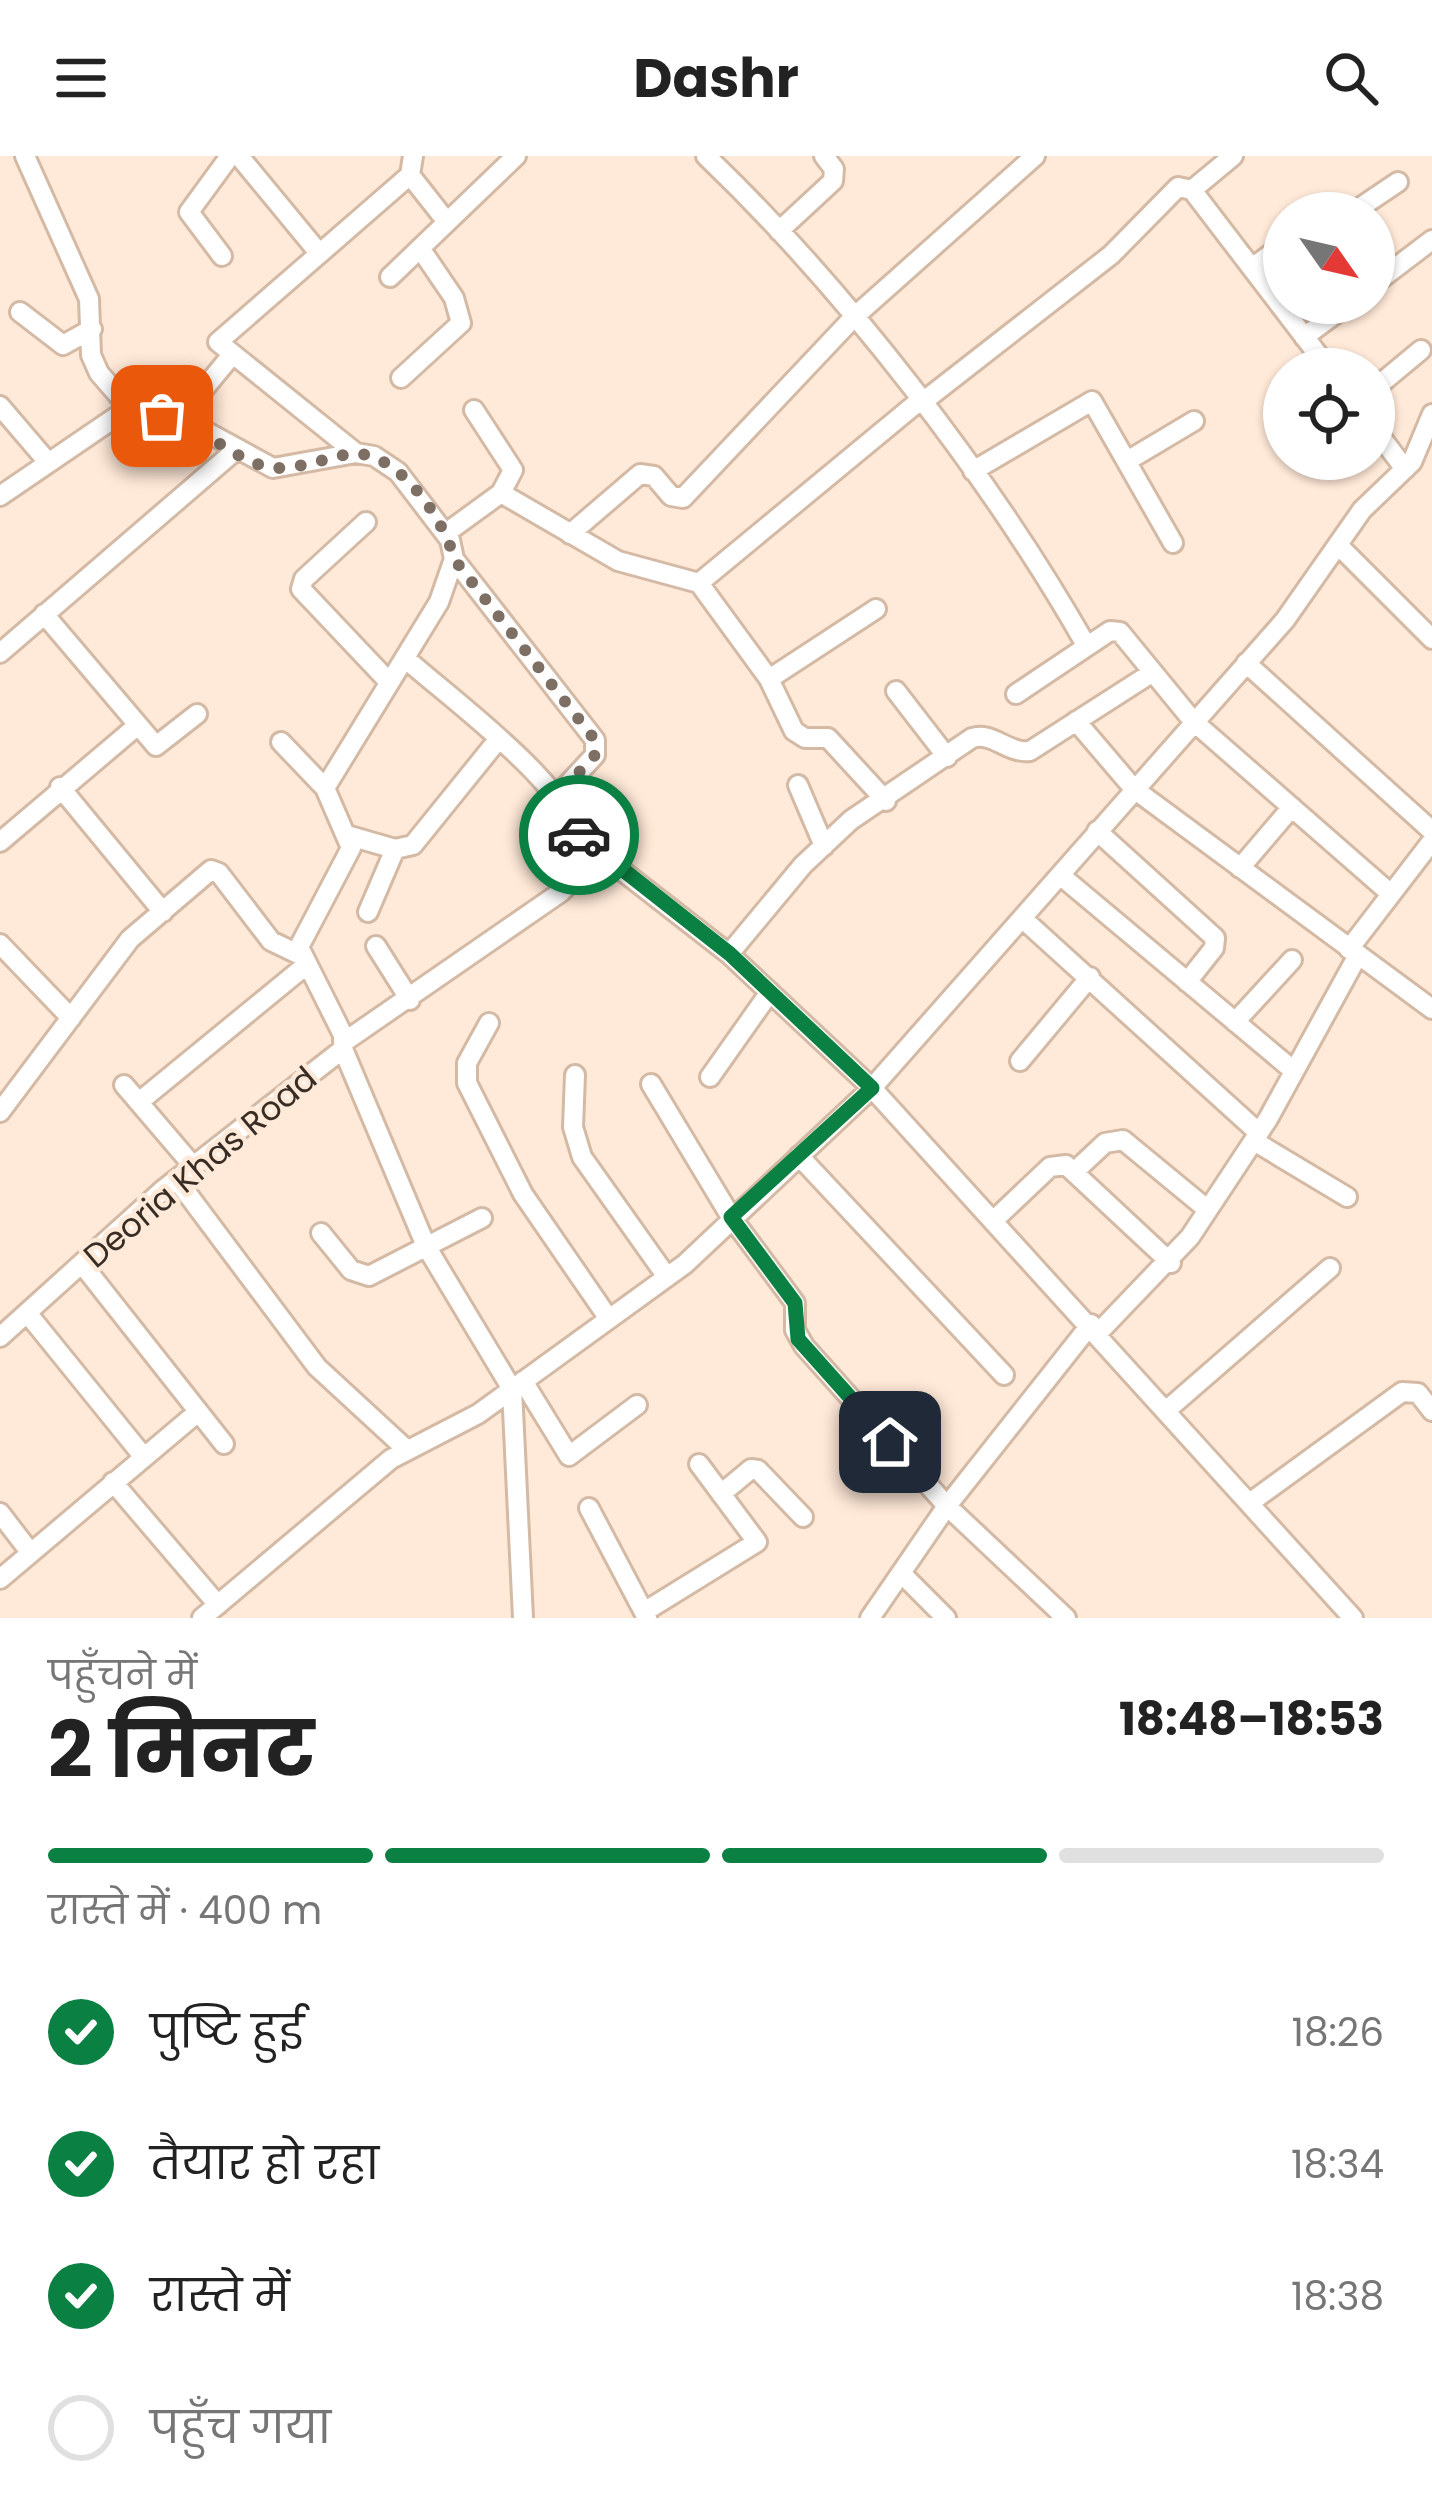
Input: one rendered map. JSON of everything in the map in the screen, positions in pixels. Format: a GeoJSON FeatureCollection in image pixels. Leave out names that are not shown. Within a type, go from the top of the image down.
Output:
{"type":"FeatureCollection","features":[{"type":"Feature","properties":{"kind":"street"},"geometry":{"type":"LineString","coordinates":[[25,156],[78,266],[92,329],[91,355],[99,373],[132,406],[178,419],[273,469],[356,453],[374,456],[398,472],[446,533],[454,559],[595,740],[595,755],[557,796]]}},
{"type":"Feature","properties":{"kind":"street"},"geometry":{"type":"LineString","coordinates":[[222,256],[189,212],[234,156],[319,253]]}},
{"type":"Feature","properties":{"kind":"street"},"geometry":{"type":"LineString","coordinates":[[390,277],[516,156]]}},
{"type":"Feature","properties":{"kind":"street"},"geometry":{"type":"LineString","coordinates":[[706,156],[779,231],[973,471],[1039,563],[1086,645]]}},
{"type":"Feature","properties":{"kind":"street"},"geometry":{"type":"LineString","coordinates":[[779,231],[833,182],[834,169],[824,156]]}},
{"type":"Feature","properties":{"kind":"street"},"geometry":{"type":"LineString","coordinates":[[571,534],[640,474],[654,476],[670,496],[683,498],[853,319],[1035,156]]}},
{"type":"Feature","properties":{"kind":"street"},"geometry":{"type":"LineString","coordinates":[[1192,190],[1233,156]]}},
{"type":"Feature","properties":{"kind":"street"},"geometry":{"type":"LineString","coordinates":[[356,453],[219,346],[219,338],[412,165],[448,222]]}},
{"type":"Feature","properties":{"kind":"street"},"geometry":{"type":"LineString","coordinates":[[1383,192],[1398,182]]}},
{"type":"Feature","properties":{"kind":"street"},"geometry":{"type":"LineString","coordinates":[[699,583],[919,403],[1112,255],[1178,188],[1192,190],[1313,348]]}},
{"type":"Feature","properties":{"kind":"street"},"geometry":{"type":"LineString","coordinates":[[1395,268],[1432,240]]}},
{"type":"Feature","properties":{"kind":"street"},"geometry":{"type":"LineString","coordinates":[[400,378],[461,323],[454,298],[420,248]]}},
{"type":"Feature","properties":{"kind":"street"},"geometry":{"type":"LineString","coordinates":[[1252,268],[1263,260]]}},
{"type":"Feature","properties":{"kind":"street"},"geometry":{"type":"LineString","coordinates":[[20,312],[63,345],[92,329]]}},
{"type":"Feature","properties":{"kind":"street"},"geometry":{"type":"LineString","coordinates":[[1304,337],[1321,324]]}},
{"type":"Feature","properties":{"kind":"street"},"geometry":{"type":"LineString","coordinates":[[1395,372],[1421,350]]}},
{"type":"Feature","properties":{"kind":"street"},"geometry":{"type":"LineString","coordinates":[[178,419],[231,356]]}},
{"type":"Feature","properties":{"kind":"street"},"geometry":{"type":"LineString","coordinates":[[973,471],[1092,401],[1173,543]]}},
{"type":"Feature","properties":{"kind":"street"},"geometry":{"type":"LineString","coordinates":[[0,406],[47,460]]}},
{"type":"Feature","properties":{"kind":"street"},"geometry":{"type":"LineString","coordinates":[[0,496],[132,406]]}},
{"type":"Feature","properties":{"kind":"street"},"geometry":{"type":"LineString","coordinates":[[446,533],[502,494],[513,470],[474,410]]}},
{"type":"Feature","properties":{"kind":"street"},"geometry":{"type":"LineString","coordinates":[[113,1482],[210,1611],[406,1449],[478,1414],[667,1277],[872,1088],[1023,919],[1246,663],[1362,510],[1425,453],[1432,414]]}},
{"type":"Feature","properties":{"kind":"street"},"geometry":{"type":"LineString","coordinates":[[1127,460],[1194,421]]}},
{"type":"Feature","properties":{"kind":"street"},"geometry":{"type":"LineString","coordinates":[[0,653],[236,450]]}},
{"type":"Feature","properties":{"kind":"street"},"geometry":{"type":"LineString","coordinates":[[1395,456],[1405,469]]}},
{"type":"Feature","properties":{"kind":"street"},"geometry":{"type":"LineString","coordinates":[[502,494],[618,561],[699,583],[769,679],[799,736],[828,737],[886,801]]}},
{"type":"Feature","properties":{"kind":"street"},"geometry":{"type":"LineString","coordinates":[[366,521],[304,579],[301,589],[389,682]]}},
{"type":"Feature","properties":{"kind":"street"},"geometry":{"type":"LineString","coordinates":[[1339,546],[1432,639]]}},
{"type":"Feature","properties":{"kind":"street"},"geometry":{"type":"LineString","coordinates":[[325,788],[439,602],[454,559]]}},
{"type":"Feature","properties":{"kind":"street"},"geometry":{"type":"LineString","coordinates":[[769,679],[876,609]]}},
{"type":"Feature","properties":{"kind":"street"},"geometry":{"type":"LineString","coordinates":[[44,614],[159,747],[197,714]]}},
{"type":"Feature","properties":{"kind":"street"},"geometry":{"type":"LineString","coordinates":[[1016,694],[1116,630],[1193,721],[1391,894]]}},
{"type":"Feature","properties":{"kind":"street"},"geometry":{"type":"LineString","coordinates":[[405,658],[557,796],[580,838],[730,954],[872,1088],[1095,1328],[1353,1618]]}},
{"type":"Feature","properties":{"kind":"street"},"geometry":{"type":"LineString","coordinates":[[1246,663],[1432,831]]}},
{"type":"Feature","properties":{"kind":"street"},"geometry":{"type":"LineString","coordinates":[[730,954],[851,820],[979,735],[1015,751],[1030,751],[1150,674]]}},
{"type":"Feature","properties":{"kind":"street"},"geometry":{"type":"LineString","coordinates":[[896,691],[947,757]]}},
{"type":"Feature","properties":{"kind":"street"},"geometry":{"type":"LineString","coordinates":[[1076,721],[1134,789],[1432,1009]]}},
{"type":"Feature","properties":{"kind":"street"},"geometry":{"type":"LineString","coordinates":[[0,842],[138,725]]}},
{"type":"Feature","properties":{"kind":"street"},"geometry":{"type":"LineString","coordinates":[[350,836],[395,849],[420,839],[496,741]]}},
{"type":"Feature","properties":{"kind":"street"},"geometry":{"type":"LineString","coordinates":[[281,742],[325,788],[350,836],[349,857],[300,940],[303,961]]}},
{"type":"Feature","properties":{"kind":"street"},"geometry":{"type":"LineString","coordinates":[[798,785],[824,846]]}},
{"type":"Feature","properties":{"kind":"street"},"geometry":{"type":"LineString","coordinates":[[60,787],[163,912]]}},
{"type":"Feature","properties":{"kind":"street"},"geometry":{"type":"LineString","coordinates":[[1240,868],[1292,807]]}},
{"type":"Feature","properties":{"kind":"street"},"geometry":{"type":"LineString","coordinates":[[1097,832],[1215,938],[1214,949],[1187,982]]}},
{"type":"Feature","properties":{"kind":"street"},"geometry":{"type":"LineString","coordinates":[[580,838],[579,873],[561,892],[343,1045],[426,1246],[569,1456],[637,1405]]}},
{"type":"Feature","properties":{"kind":"street"},"geometry":{"type":"LineString","coordinates":[[869,1618],[946,1506],[1095,1328],[1171,1263],[1256,1137],[1353,952],[1432,842]]}},
{"type":"Feature","properties":{"kind":"street"},"geometry":{"type":"LineString","coordinates":[[368,912],[395,849]]}},
{"type":"Feature","properties":{"kind":"street"},"geometry":{"type":"LineString","coordinates":[[0,1112],[7,1088],[71,1018],[130,939],[215,870],[271,941],[303,961]]}},
{"type":"Feature","properties":{"kind":"street"},"geometry":{"type":"LineString","coordinates":[[1060,875],[1294,1071]]}},
{"type":"Feature","properties":{"kind":"street"},"geometry":{"type":"LineString","coordinates":[[1023,919],[1256,1137],[1347,1197]]}},
{"type":"Feature","properties":{"kind":"street"},"geometry":{"type":"LineString","coordinates":[[0,944],[71,1018]]}},
{"type":"Feature","properties":{"kind":"street"},"geometry":{"type":"LineString","coordinates":[[376,946],[410,1000]]}},
{"type":"Feature","properties":{"kind":"street"},"geometry":{"type":"LineString","coordinates":[[1235,1022],[1292,960]]}},
{"type":"Feature","properties":{"kind":"street"},"geometry":{"type":"LineString","coordinates":[[139,1102],[303,961]]}},
{"type":"Feature","properties":{"kind":"street","name":"Deoria Khas Road"},"geometry":{"type":"LineString","coordinates":[[2,1333],[177,1180],[343,1045],[303,961]]}},
{"type":"Feature","properties":{"kind":"street"},"geometry":{"type":"LineString","coordinates":[[1020,1060],[1090,977]]}},
{"type":"Feature","properties":{"kind":"street"},"geometry":{"type":"LineString","coordinates":[[710,1077],[770,992]]}},
{"type":"Feature","properties":{"kind":"street"},"geometry":{"type":"LineString","coordinates":[[489,1023],[465,1072],[473,1099],[524,1194],[609,1319]]}},
{"type":"Feature","properties":{"kind":"street"},"geometry":{"type":"LineString","coordinates":[[574,1075],[573,1127],[582,1157],[667,1277]]}},
{"type":"Feature","properties":{"kind":"street"},"geometry":{"type":"LineString","coordinates":[[651,1084],[731,1217],[795,1303],[795,1330],[803,1346],[946,1506],[1066,1618]]}},
{"type":"Feature","properties":{"kind":"street"},"geometry":{"type":"LineString","coordinates":[[124,1085],[194,1166]]}},
{"type":"Feature","properties":{"kind":"street"},"geometry":{"type":"LineString","coordinates":[[1074,1172],[1105,1143],[1123,1140],[1208,1210]]}},
{"type":"Feature","properties":{"kind":"street"},"geometry":{"type":"LineString","coordinates":[[799,1156],[1004,1375]]}},
{"type":"Feature","properties":{"kind":"street"},"geometry":{"type":"LineString","coordinates":[[994,1220],[1050,1167],[1066,1165],[1095,1198],[1171,1263]]}},
{"type":"Feature","properties":{"kind":"street"},"geometry":{"type":"LineString","coordinates":[[177,1180],[317,1367],[406,1449]]}},
{"type":"Feature","properties":{"kind":"street"},"geometry":{"type":"LineString","coordinates":[[321,1233],[361,1276],[482,1218]]}},
{"type":"Feature","properties":{"kind":"street"},"geometry":{"type":"LineString","coordinates":[[82,1264],[224,1444]]}},
{"type":"Feature","properties":{"kind":"street"},"geometry":{"type":"LineString","coordinates":[[1168,1409],[1330,1268]]}},
{"type":"Feature","properties":{"kind":"street"},"geometry":{"type":"LineString","coordinates":[[28,1314],[143,1456]]}},
{"type":"Feature","properties":{"kind":"street"},"geometry":{"type":"LineString","coordinates":[[518,1385],[523,1618]]}},
{"type":"Feature","properties":{"kind":"street"},"geometry":{"type":"LineString","coordinates":[[1251,1502],[1402,1392],[1418,1393],[1432,1411]]}},
{"type":"Feature","properties":{"kind":"street"},"geometry":{"type":"LineString","coordinates":[[0,1579],[198,1412]]}},
{"type":"Feature","properties":{"kind":"street"},"geometry":{"type":"LineString","coordinates":[[589,1508],[645,1615],[755,1544],[698,1464]]}},
{"type":"Feature","properties":{"kind":"street"},"geometry":{"type":"LineString","coordinates":[[721,1494],[752,1469],[758,1470],[803,1516]]}},
{"type":"Feature","properties":{"kind":"street"},"geometry":{"type":"LineString","coordinates":[[0,1513],[31,1552]]}},
{"type":"Feature","properties":{"kind":"street"},"geometry":{"type":"LineString","coordinates":[[901,1573],[946,1618]]}},
{"type":"Feature","properties":{"kind":"way so far"},"geometry":{"type":"LineString","coordinates":[[162,416],[196,426],[273,469],[356,453],[374,456],[398,472],[443,527],[454,559],[595,740],[595,755],[557,796],[579,835]]}},
{"type":"Feature","properties":{"kind":"route"},"geometry":{"type":"LineString","coordinates":[[579,835],[730,954],[872,1088],[731,1217],[795,1303],[798,1339],[890,1442]]}}]}
